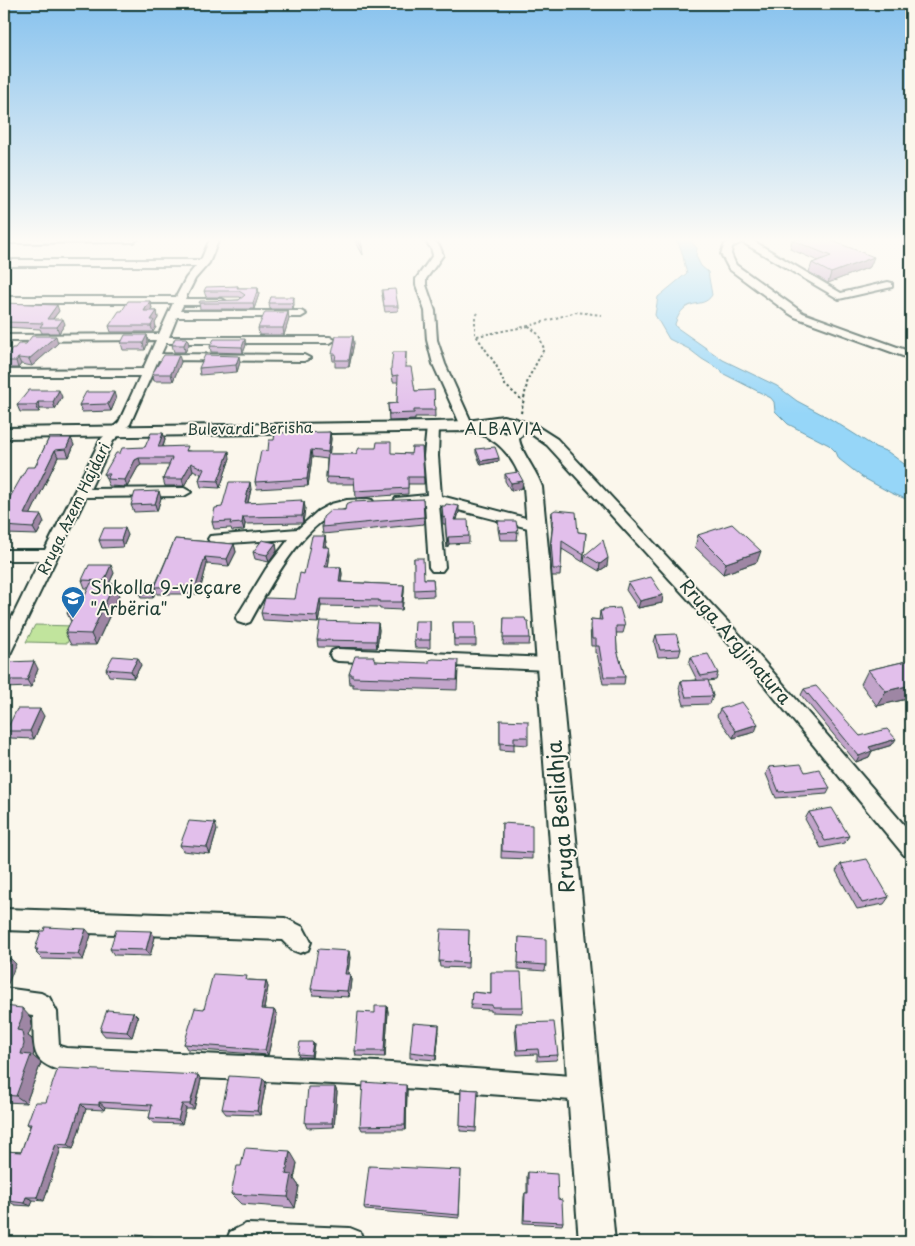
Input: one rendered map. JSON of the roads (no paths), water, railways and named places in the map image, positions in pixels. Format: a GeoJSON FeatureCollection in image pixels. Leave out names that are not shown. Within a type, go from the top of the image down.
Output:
{"type":"FeatureCollection","features":[{"type":"Feature","properties":{"kind":"main road","name":"Bulevardi Berisha"},"geometry":{"type":"LineString","coordinates":[[4,433],[468,426]]}},
{"type":"Feature","properties":{"kind":"main road"},"geometry":{"type":"LineString","coordinates":[[468,426],[506,432]]}},
{"type":"Feature","properties":{"kind":"main road","name":"Rruga Beslidhja"},"geometry":{"type":"LineString","coordinates":[[506,432],[531,478],[586,1089],[597,1242]]}},
{"type":"Feature","properties":{"kind":"street","name":"Rruga Azem Hajdari"},"geometry":{"type":"LineString","coordinates":[[4,650],[107,439],[124,424],[181,297]]}},
{"type":"Feature","properties":{"kind":"street"},"geometry":{"type":"LineString","coordinates":[[425,297],[430,311],[432,340],[439,364],[468,426]]}},
{"type":"Feature","properties":{"kind":"street"},"geometry":{"type":"LineString","coordinates":[[773,297],[799,315],[911,356]]}},
{"type":"Feature","properties":{"kind":"street"},"geometry":{"type":"LineString","coordinates":[[4,300],[231,302]]}},
{"type":"Feature","properties":{"kind":"street"},"geometry":{"type":"LineString","coordinates":[[174,314],[301,314]]}},
{"type":"Feature","properties":{"kind":"street"},"geometry":{"type":"LineString","coordinates":[[4,338],[330,340]]}},
{"type":"Feature","properties":{"kind":"street"},"geometry":{"type":"LineString","coordinates":[[154,357],[304,358]]}},
{"type":"Feature","properties":{"kind":"street"},"geometry":{"type":"LineString","coordinates":[[4,373],[148,372]]}},
{"type":"Feature","properties":{"kind":"street"},"geometry":{"type":"LineString","coordinates":[[433,426],[430,456],[434,499],[431,506],[437,566]]}},
{"type":"Feature","properties":{"kind":"street","name":"Rruga Argjinatura"},"geometry":{"type":"LineString","coordinates":[[506,432],[530,433],[552,442],[747,653],[911,848]]}},
{"type":"Feature","properties":{"kind":"street"},"geometry":{"type":"LineString","coordinates":[[81,493],[184,492]]}},
{"type":"Feature","properties":{"kind":"street"},"geometry":{"type":"LineString","coordinates":[[244,618],[301,534],[313,521],[335,508],[347,504],[434,499],[536,525]]}},
{"type":"Feature","properties":{"kind":"street"},"geometry":{"type":"LineString","coordinates":[[215,539],[301,534]]}},
{"type":"Feature","properties":{"kind":"street"},"geometry":{"type":"LineString","coordinates":[[4,555],[51,555]]}},
{"type":"Feature","properties":{"kind":"street"},"geometry":{"type":"LineString","coordinates":[[338,655],[548,664]]}},
{"type":"Feature","properties":{"kind":"street"},"geometry":{"type":"LineString","coordinates":[[4,919],[285,929],[295,935],[300,942]]}},
{"type":"Feature","properties":{"kind":"street"},"geometry":{"type":"LineString","coordinates":[[4,1000],[41,1005],[45,1012],[47,1051],[53,1058],[66,1060],[357,1072],[586,1089]]}},
{"type":"Feature","properties":{"kind":"street"},"geometry":{"type":"LineString","coordinates":[[240,1242],[246,1238],[350,1242]]}},
{"type":"Feature","properties":{"kind":"water"},"geometry":{"type":"Polygon","coordinates":[[[658,297],[710,297],[708,300],[684,309],[675,324],[676,327],[723,360],[777,386],[797,401],[829,418],[875,447],[888,452],[911,469],[911,501],[891,493],[862,477],[839,459],[836,452],[829,445],[788,424],[775,411],[774,402],[771,398],[722,373],[722,371],[689,349],[669,339],[655,315],[658,297]]]}},
{"type":"Feature","properties":{"kind":"place","name":"Shkolla 9-vjeçare \"Arbëria\""},"geometry":{"type":"Point","coordinates":[73,619]}},
{"type":"Feature","properties":{"kind":"district","name":"ALBAVIA"},"geometry":{"type":"Point","coordinates":[504,429]}}]}
